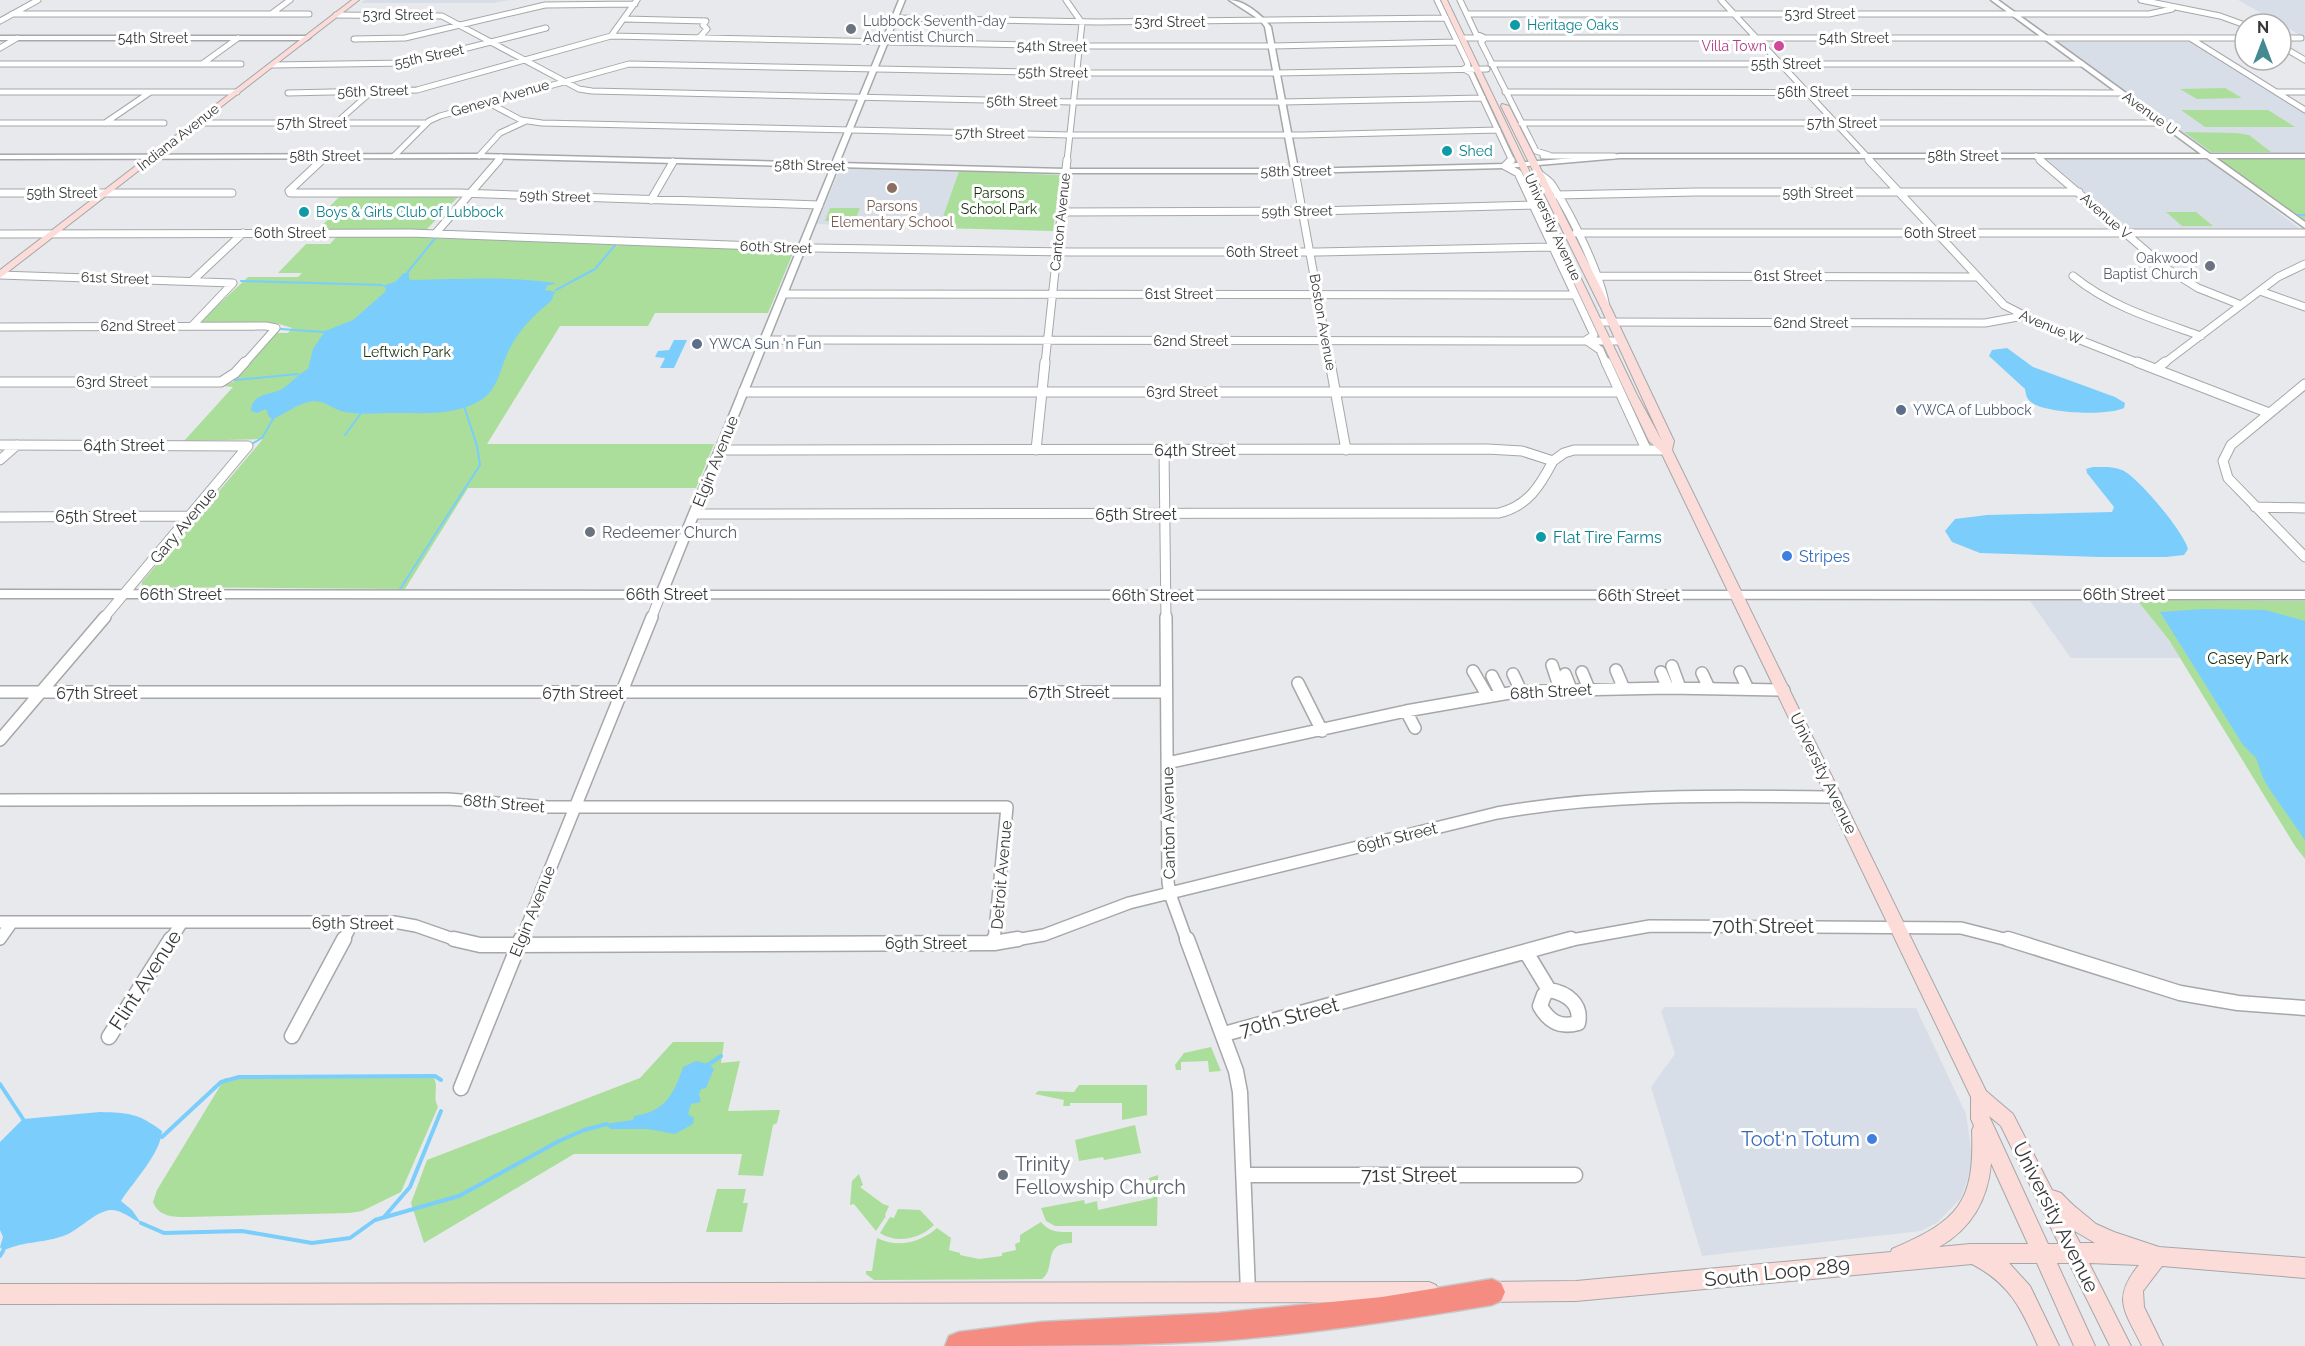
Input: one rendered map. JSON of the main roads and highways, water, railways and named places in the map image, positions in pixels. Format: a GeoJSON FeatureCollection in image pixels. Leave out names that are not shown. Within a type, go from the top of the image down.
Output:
{"type":"FeatureCollection","features":[{"type":"Feature","properties":{"kind":"highway"},"geometry":{"type":"LineString","coordinates":[[958,1346],[1041,1336],[1254,1323],[1382,1310],[1492,1292]]}},
{"type":"Feature","properties":{"kind":"main road","name":"Indiana Avenue"},"geometry":{"type":"LineString","coordinates":[[0,275],[356,0]]}},
{"type":"Feature","properties":{"kind":"main road","name":"University Avenue"},"geometry":{"type":"LineString","coordinates":[[1444,0],[1464,39],[1485,67],[1528,153],[1532,167],[1606,308],[1619,341],[1668,441],[1666,450]]}},
{"type":"Feature","properties":{"kind":"main road","name":"University Avenue"},"geometry":{"type":"LineString","coordinates":[[1452,0],[1464,39]]}},
{"type":"Feature","properties":{"kind":"main road","name":"University Avenue"},"geometry":{"type":"LineString","coordinates":[[1485,67],[1532,167],[1598,322],[1654,441],[1666,450],[1980,1097],[2007,1120],[2121,1346]]}},
{"type":"Feature","properties":{"kind":"main road","name":"University Avenue"},"geometry":{"type":"LineString","coordinates":[[1980,1097],[1980,1119],[2085,1346]]}},
{"type":"Feature","properties":{"kind":"main road"},"geometry":{"type":"LineString","coordinates":[[1884,1262],[1927,1245],[1950,1231],[1966,1216],[1976,1194],[1981,1171],[1983,1147],[1980,1119]]}},
{"type":"Feature","properties":{"kind":"main road"},"geometry":{"type":"LineString","coordinates":[[2038,1179],[2075,1222],[2088,1231],[2158,1256],[2133,1288],[2134,1308],[2153,1346]]}},
{"type":"Feature","properties":{"kind":"main road","name":"South Loop 289"},"geometry":{"type":"LineString","coordinates":[[0,1294],[1576,1292],[1970,1254],[2041,1253],[2158,1256],[2305,1268]]}},
{"type":"Feature","properties":{"kind":"main road"},"geometry":{"type":"LineString","coordinates":[[1970,1254],[1997,1264],[2009,1275],[2029,1302],[2049,1346]]}},
{"type":"Feature","properties":{"kind":"water"},"geometry":{"type":"Polygon","coordinates":[[[404,273],[409,273],[409,279],[413,280],[502,279],[556,283],[547,286],[545,290],[556,292],[550,302],[517,336],[493,388],[484,398],[474,404],[441,412],[363,414],[341,411],[315,401],[298,406],[273,419],[269,417],[266,409],[257,413],[251,411],[257,398],[280,390],[308,369],[313,349],[325,331],[353,320],[385,292],[386,288],[382,286],[395,282],[404,273]]]}},
{"type":"Feature","properties":{"kind":"water"},"geometry":{"type":"Polygon","coordinates":[[[674,340],[687,340],[674,368],[660,368],[665,358],[655,357],[658,351],[669,350],[674,340]]]}},
{"type":"Feature","properties":{"kind":"water"},"geometry":{"type":"Polygon","coordinates":[[[2007,348],[2033,367],[2115,397],[2125,403],[2124,408],[2091,413],[2062,411],[2038,406],[2029,400],[2025,389],[1989,356],[1992,350],[2007,348]]]}},
{"type":"Feature","properties":{"kind":"water"},"geometry":{"type":"Polygon","coordinates":[[[2093,467],[2122,470],[2138,482],[2159,505],[2185,541],[2188,549],[2184,555],[2099,557],[1980,553],[1952,542],[1945,531],[1955,519],[1987,515],[2112,512],[2114,507],[2087,473],[2086,469],[2093,467]]]}},
{"type":"Feature","properties":{"kind":"water","name":"Casey Park"},"geometry":{"type":"Polygon","coordinates":[[[2204,609],[2265,610],[2305,621],[2305,840],[2270,790],[2256,758],[2243,745],[2160,612],[2204,609]]]}},
{"type":"Feature","properties":{"kind":"water"},"geometry":{"type":"Polygon","coordinates":[[[696,1061],[709,1064],[714,1069],[706,1088],[701,1089],[699,1094],[701,1102],[691,1104],[688,1114],[694,1118],[693,1124],[675,1134],[648,1129],[611,1129],[604,1124],[633,1120],[634,1116],[645,1114],[661,1106],[672,1093],[683,1067],[696,1061]]]}},
{"type":"Feature","properties":{"kind":"water"},"geometry":{"type":"Polygon","coordinates":[[[100,1112],[133,1115],[162,1131],[152,1158],[121,1201],[132,1210],[141,1223],[118,1211],[106,1211],[70,1233],[3,1251],[0,1247],[3,1237],[0,1230],[0,1142],[23,1119],[100,1112]]]}},
{"type":"Feature","properties":{"kind":"waterway"},"geometry":{"type":"LineString","coordinates":[[2294,215],[2305,215]]}},
{"type":"Feature","properties":{"kind":"waterway"},"geometry":{"type":"LineString","coordinates":[[407,273],[437,236]]}},
{"type":"Feature","properties":{"kind":"waterway"},"geometry":{"type":"LineString","coordinates":[[556,290],[595,269],[617,243]]}},
{"type":"Feature","properties":{"kind":"waterway"},"geometry":{"type":"LineString","coordinates":[[241,281],[382,285]]}},
{"type":"Feature","properties":{"kind":"waterway"},"geometry":{"type":"LineString","coordinates":[[281,329],[324,332]]}},
{"type":"Feature","properties":{"kind":"waterway"},"geometry":{"type":"LineString","coordinates":[[235,380],[298,374]]}},
{"type":"Feature","properties":{"kind":"waterway"},"geometry":{"type":"LineString","coordinates":[[400,589],[480,465],[477,446],[464,406]]}},
{"type":"Feature","properties":{"kind":"waterway"},"geometry":{"type":"LineString","coordinates":[[345,435],[361,413]]}},
{"type":"Feature","properties":{"kind":"waterway"},"geometry":{"type":"LineString","coordinates":[[250,445],[262,438],[273,419]]}},
{"type":"Feature","properties":{"kind":"waterway"},"geometry":{"type":"LineString","coordinates":[[705,1067],[721,1056]]}},
{"type":"Feature","properties":{"kind":"waterway"},"geometry":{"type":"LineString","coordinates":[[162,1137],[221,1082],[239,1077],[435,1076],[441,1080]]}},
{"type":"Feature","properties":{"kind":"waterway"},"geometry":{"type":"LineString","coordinates":[[0,1084],[23,1119]]}},
{"type":"Feature","properties":{"kind":"waterway"},"geometry":{"type":"LineString","coordinates":[[384,1217],[410,1187],[441,1111]]}},
{"type":"Feature","properties":{"kind":"waterway"},"geometry":{"type":"LineString","coordinates":[[141,1223],[164,1233],[242,1231],[312,1243],[350,1238],[375,1220],[459,1196],[559,1141],[584,1130],[607,1124]]}},
{"type":"Feature","properties":{"kind":"waterway"},"geometry":{"type":"LineString","coordinates":[[0,1256],[3,1251]]}},
{"type":"Feature","properties":{"kind":"place","name":"Heritage Oaks"},"geometry":{"type":"Point","coordinates":[1515,25]}},
{"type":"Feature","properties":{"kind":"place","name":"Lubbock Seventh-day Adventist Church"},"geometry":{"type":"Point","coordinates":[851,29]}},
{"type":"Feature","properties":{"kind":"place","name":"Villa Town"},"geometry":{"type":"Point","coordinates":[1779,46]}},
{"type":"Feature","properties":{"kind":"place","name":"Shed"},"geometry":{"type":"Point","coordinates":[1447,151]}},
{"type":"Feature","properties":{"kind":"place","name":"Parsons Elementary School"},"geometry":{"type":"Point","coordinates":[892,188]}},
{"type":"Feature","properties":{"kind":"place","name":"Boys & Girls Club of Lubbock"},"geometry":{"type":"Point","coordinates":[304,212]}},
{"type":"Feature","properties":{"kind":"place","name":"Oakwood Baptist Church"},"geometry":{"type":"Point","coordinates":[2210,266]}},
{"type":"Feature","properties":{"kind":"place","name":"YWCA Sun 'n Fun"},"geometry":{"type":"Point","coordinates":[697,344]}},
{"type":"Feature","properties":{"kind":"place","name":"YWCA of Lubbock"},"geometry":{"type":"Point","coordinates":[1901,410]}},
{"type":"Feature","properties":{"kind":"place","name":"Redeemer Church"},"geometry":{"type":"Point","coordinates":[590,532]}},
{"type":"Feature","properties":{"kind":"place","name":"Flat Tire Farms"},"geometry":{"type":"Point","coordinates":[1541,537]}},
{"type":"Feature","properties":{"kind":"place","name":"Stripes"},"geometry":{"type":"Point","coordinates":[1787,556]}},
{"type":"Feature","properties":{"kind":"place","name":"Toot'n Totum"},"geometry":{"type":"Point","coordinates":[1872,1139]}},
{"type":"Feature","properties":{"kind":"place","name":"Trinity Fellowship Church"},"geometry":{"type":"Point","coordinates":[1003,1175]}},
{"type":"Feature","properties":{"kind":"park label","name":"Parsons School Park"},"geometry":{"type":"Point","coordinates":[999,202]}},
{"type":"Feature","properties":{"kind":"park label","name":"Leftwich Park"},"geometry":{"type":"Point","coordinates":[407,352]}}]}
